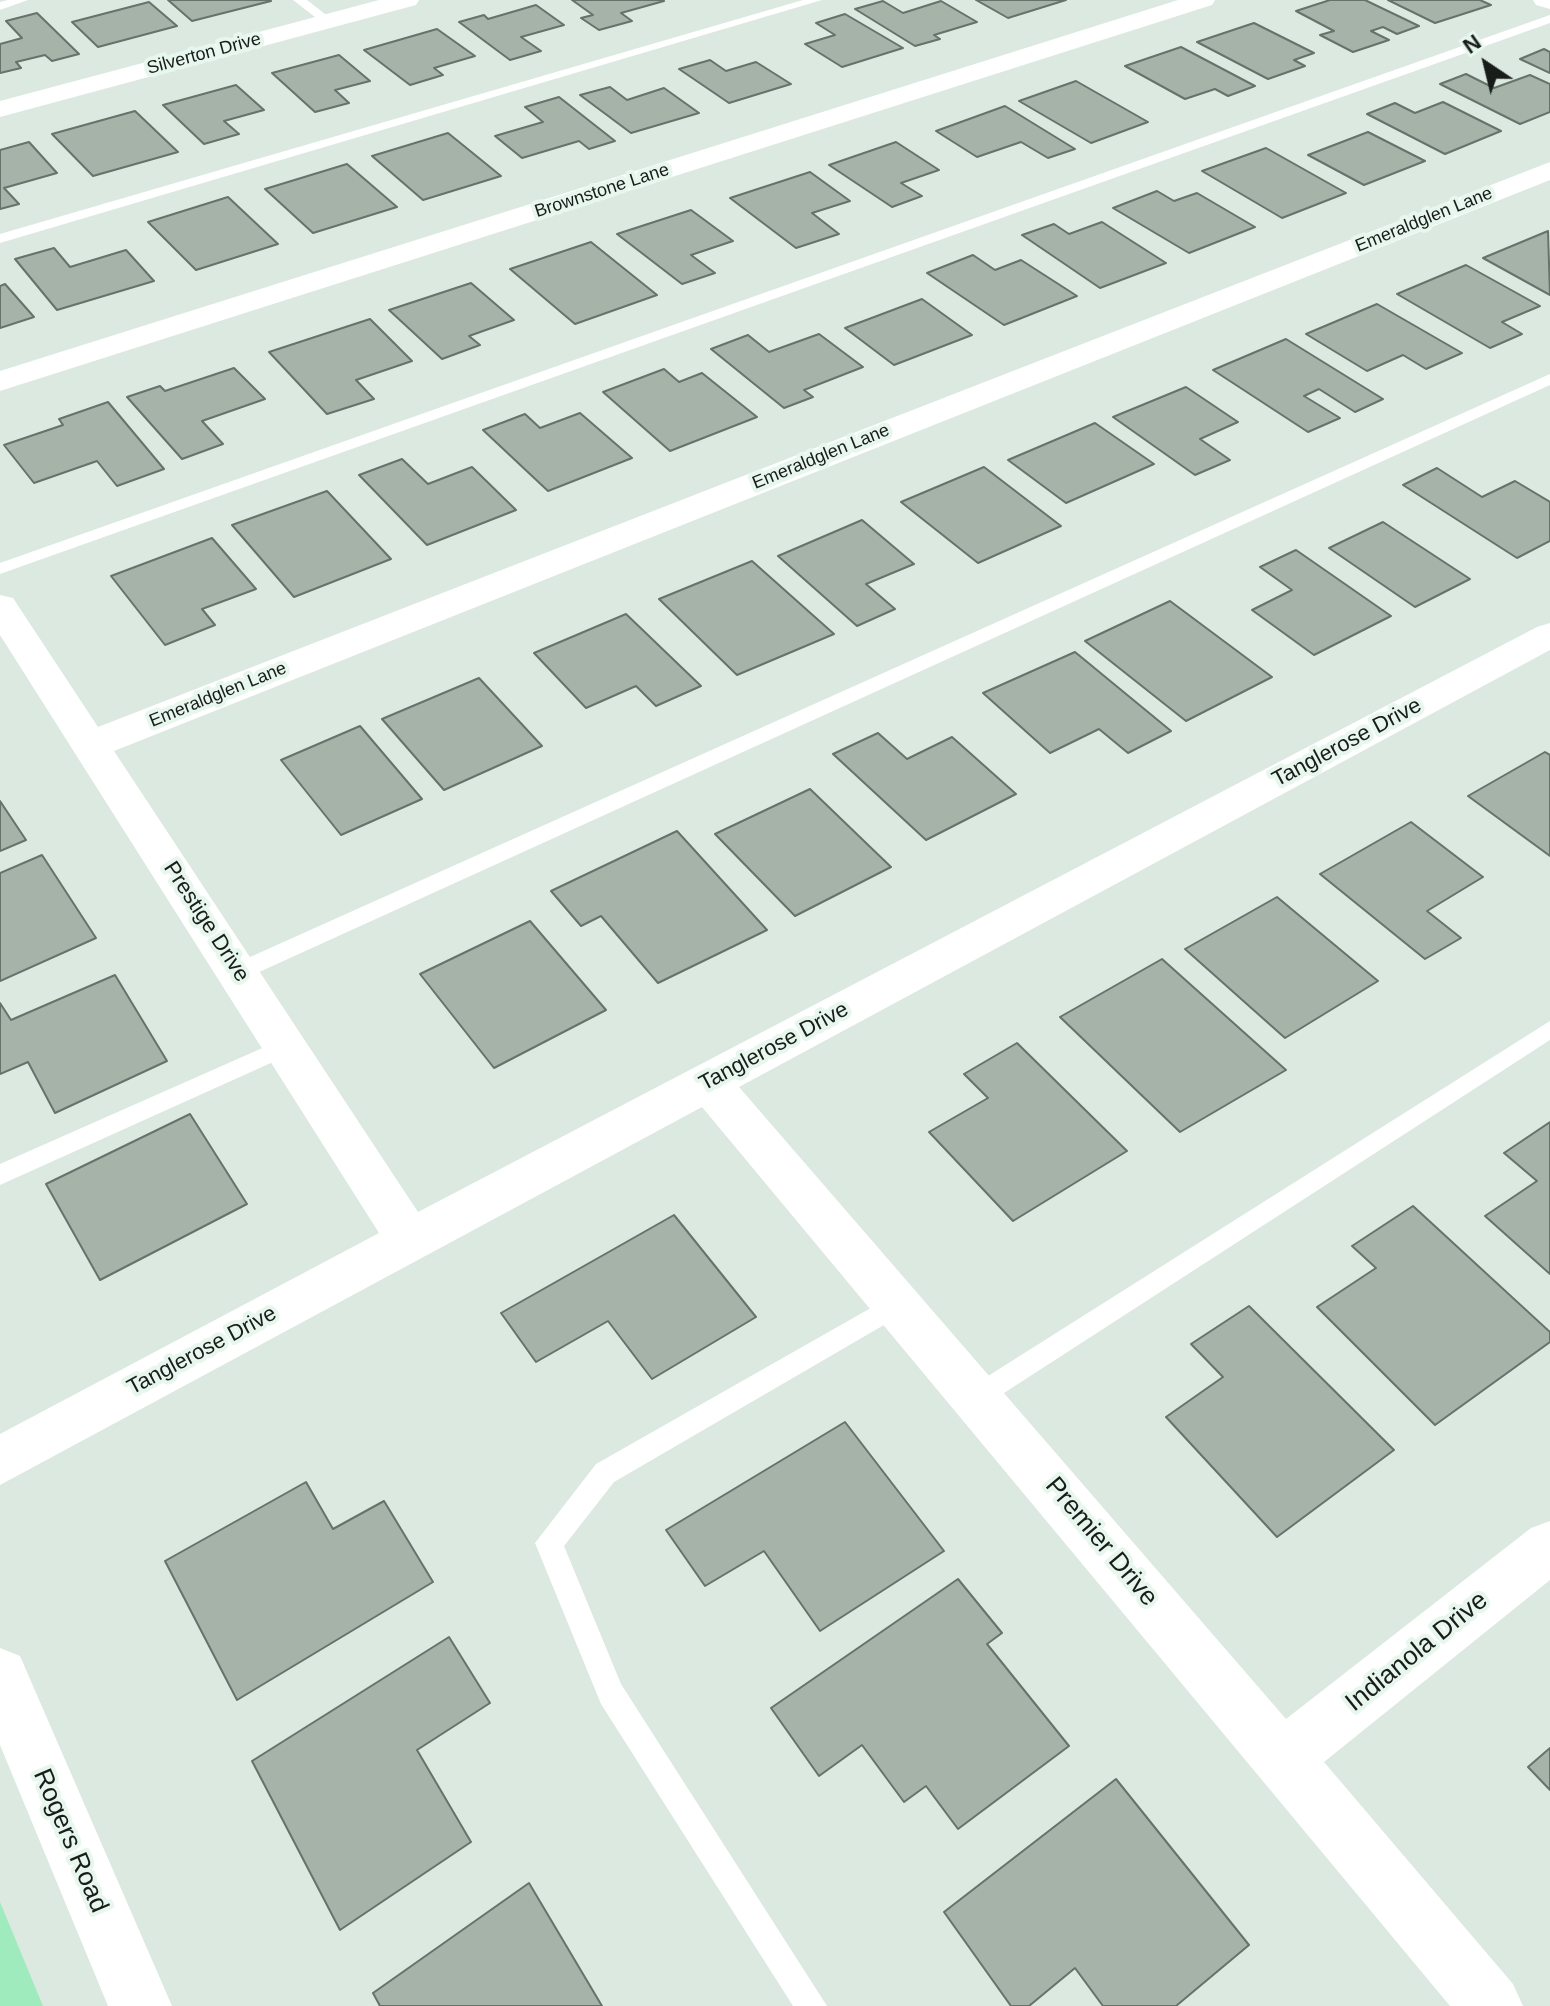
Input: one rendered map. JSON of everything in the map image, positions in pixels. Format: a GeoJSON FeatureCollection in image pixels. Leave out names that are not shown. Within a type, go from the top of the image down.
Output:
{"type":"FeatureCollection","features":[{"type":"Feature","properties":{"kind":"street","name":"Silverton Drive"},"geometry":{"type":"LineString","coordinates":[[0,109],[407,0]]}},
{"type":"Feature","properties":{"kind":"street","name":"Brownstone Lane"},"geometry":{"type":"LineString","coordinates":[[0,381],[1203,0]]}},
{"type":"Feature","properties":{"kind":"street","name":"Emeraldglen Lane"},"geometry":{"type":"LineString","coordinates":[[93,744],[1550,170]]}},
{"type":"Feature","properties":{"kind":"street","name":"Prestige Drive"},"geometry":{"type":"LineString","coordinates":[[0,606],[93,744],[410,1240]]}},
{"type":"Feature","properties":{"kind":"street","name":"Tanglerose Drive"},"geometry":{"type":"LineString","coordinates":[[0,1461],[1550,635]]}},
{"type":"Feature","properties":{"kind":"street","name":"Premier Drive"},"geometry":{"type":"LineString","coordinates":[[708,1082],[978,1396],[1491,2006]]}},
{"type":"Feature","properties":{"kind":"street","name":"Indianola Drive"},"geometry":{"type":"LineString","coordinates":[[1283,1758],[1550,1546]]}},
{"type":"Feature","properties":{"kind":"street","name":"Rogers Road"},"geometry":{"type":"LineString","coordinates":[[0,1676],[140,2006]]}},
{"type":"Feature","properties":{"kind":"lane"},"geometry":{"type":"LineString","coordinates":[[0,6],[22,0]]}},
{"type":"Feature","properties":{"kind":"lane"},"geometry":{"type":"LineString","coordinates":[[299,0],[328,21]]}},
{"type":"Feature","properties":{"kind":"lane"},"geometry":{"type":"LineString","coordinates":[[0,239],[816,0]]}},
{"type":"Feature","properties":{"kind":"lane"},"geometry":{"type":"LineString","coordinates":[[0,569],[1550,19]]}},
{"type":"Feature","properties":{"kind":"lane"},"geometry":{"type":"LineString","coordinates":[[238,972],[1550,379]]}},
{"type":"Feature","properties":{"kind":"lane"},"geometry":{"type":"LineString","coordinates":[[978,1396],[1550,1029]]}},
{"type":"Feature","properties":{"kind":"lane"},"geometry":{"type":"LineString","coordinates":[[0,1175],[285,1047]]}},
{"type":"Feature","properties":{"kind":"lane"},"geometry":{"type":"LineString","coordinates":[[811,2006],[611,1694],[549,1543],[605,1473],[899,1303]]}},
{"type":"Feature","properties":{"kind":"green space"},"geometry":{"type":"Polygon","coordinates":[[[0,1902],[43,2006],[0,2006],[0,1902]]]}},
{"type":"Feature","properties":{"kind":"building"},"geometry":{"type":"Polygon","coordinates":[[[168,0],[270,0],[271,1],[192,21],[168,0]]]}},
{"type":"Feature","properties":{"kind":"building"},"geometry":{"type":"Polygon","coordinates":[[[572,0],[664,1],[621,13],[632,21],[599,30],[581,18],[593,15],[572,0]]]}},
{"type":"Feature","properties":{"kind":"building"},"geometry":{"type":"Polygon","coordinates":[[[976,0],[1066,0],[1008,18],[976,0]]]}},
{"type":"Feature","properties":{"kind":"building"},"geometry":{"type":"Polygon","coordinates":[[[1330,0],[1365,0],[1419,26],[1397,34],[1383,27],[1371,31],[1389,40],[1353,52],[1320,35],[1334,31],[1296,11],[1330,0]]]}},
{"type":"Feature","properties":{"kind":"building"},"geometry":{"type":"Polygon","coordinates":[[[1388,0],[1480,0],[1491,5],[1435,23],[1388,0]]]}},
{"type":"Feature","properties":{"kind":"building"},"geometry":{"type":"Polygon","coordinates":[[[883,1],[903,13],[941,1],[977,22],[934,35],[940,39],[915,46],[855,9],[883,1]]]}},
{"type":"Feature","properties":{"kind":"building"},"geometry":{"type":"Polygon","coordinates":[[[149,2],[177,26],[98,47],[72,22],[149,2]]]}},
{"type":"Feature","properties":{"kind":"building"},"geometry":{"type":"Polygon","coordinates":[[[536,5],[564,25],[521,37],[541,51],[510,60],[459,22],[484,15],[488,19],[536,5]]]}},
{"type":"Feature","properties":{"kind":"building"},"geometry":{"type":"Polygon","coordinates":[[[37,13],[79,54],[52,61],[45,55],[16,62],[21,68],[0,73],[0,44],[22,38],[6,21],[37,13]]]}},
{"type":"Feature","properties":{"kind":"building"},"geometry":{"type":"Polygon","coordinates":[[[845,14],[903,48],[842,67],[805,44],[835,35],[816,23],[845,14]]]}},
{"type":"Feature","properties":{"kind":"building"},"geometry":{"type":"Polygon","coordinates":[[[1254,23],[1314,53],[1294,60],[1305,66],[1268,79],[1197,42],[1254,23]]]}},
{"type":"Feature","properties":{"kind":"building"},"geometry":{"type":"Polygon","coordinates":[[[437,29],[475,56],[434,68],[443,75],[410,85],[364,50],[437,29]]]}},
{"type":"Feature","properties":{"kind":"building"},"geometry":{"type":"Polygon","coordinates":[[[1181,47],[1255,86],[1228,96],[1215,89],[1185,99],[1125,66],[1181,47]]]}},
{"type":"Feature","properties":{"kind":"building"},"geometry":{"type":"Polygon","coordinates":[[[1544,49],[1550,52],[1550,73],[1520,59],[1544,49]]]}},
{"type":"Feature","properties":{"kind":"building"},"geometry":{"type":"Polygon","coordinates":[[[339,55],[370,81],[335,90],[349,103],[315,112],[272,73],[339,55]]]}},
{"type":"Feature","properties":{"kind":"building"},"geometry":{"type":"Polygon","coordinates":[[[710,60],[726,71],[756,62],[791,84],[729,103],[679,69],[710,60]]]}},
{"type":"Feature","properties":{"kind":"building"},"geometry":{"type":"Polygon","coordinates":[[[1466,74],[1494,88],[1530,75],[1550,84],[1550,112],[1520,124],[1440,84],[1466,74]]]}},
{"type":"Feature","properties":{"kind":"building"},"geometry":{"type":"Polygon","coordinates":[[[1076,81],[1148,122],[1091,143],[1019,101],[1076,81]]]}},
{"type":"Feature","properties":{"kind":"building"},"geometry":{"type":"Polygon","coordinates":[[[236,85],[264,110],[224,121],[239,134],[204,144],[163,105],[236,85]]]}},
{"type":"Feature","properties":{"kind":"building"},"geometry":{"type":"Polygon","coordinates":[[[610,87],[627,100],[664,88],[699,113],[631,133],[580,95],[610,87]]]}},
{"type":"Feature","properties":{"kind":"building"},"geometry":{"type":"Polygon","coordinates":[[[559,97],[615,141],[589,149],[579,141],[522,158],[495,136],[543,122],[525,107],[559,97]]]}},
{"type":"Feature","properties":{"kind":"building"},"geometry":{"type":"Polygon","coordinates":[[[1443,102],[1501,131],[1445,154],[1367,114],[1395,103],[1415,113],[1443,102]]]}},
{"type":"Feature","properties":{"kind":"building"},"geometry":{"type":"Polygon","coordinates":[[[1005,106],[1075,149],[1048,158],[1021,142],[977,157],[936,131],[1005,106]]]}},
{"type":"Feature","properties":{"kind":"building"},"geometry":{"type":"Polygon","coordinates":[[[135,111],[178,152],[93,176],[52,134],[135,111]]]}},
{"type":"Feature","properties":{"kind":"building"},"geometry":{"type":"Polygon","coordinates":[[[1368,132],[1425,161],[1364,185],[1308,155],[1368,132]]]}},
{"type":"Feature","properties":{"kind":"building"},"geometry":{"type":"Polygon","coordinates":[[[448,133],[501,176],[423,200],[372,156],[448,133]]]}},
{"type":"Feature","properties":{"kind":"building"},"geometry":{"type":"Polygon","coordinates":[[[29,142],[57,173],[4,188],[19,204],[0,209],[0,150],[29,142]]]}},
{"type":"Feature","properties":{"kind":"building"},"geometry":{"type":"Polygon","coordinates":[[[896,142],[939,170],[901,183],[922,196],[892,207],[829,165],[896,142]]]}},
{"type":"Feature","properties":{"kind":"building"},"geometry":{"type":"Polygon","coordinates":[[[1266,148],[1346,193],[1282,218],[1202,171],[1266,148]]]}},
{"type":"Feature","properties":{"kind":"building"},"geometry":{"type":"Polygon","coordinates":[[[347,164],[397,207],[313,233],[265,189],[347,164]]]}},
{"type":"Feature","properties":{"kind":"building"},"geometry":{"type":"Polygon","coordinates":[[[810,172],[850,201],[812,213],[839,234],[796,248],[730,198],[810,172]]]}},
{"type":"Feature","properties":{"kind":"building"},"geometry":{"type":"Polygon","coordinates":[[[1157,191],[1174,201],[1197,193],[1255,227],[1189,253],[1113,208],[1157,191]]]}},
{"type":"Feature","properties":{"kind":"building"},"geometry":{"type":"Polygon","coordinates":[[[228,197],[278,244],[196,270],[148,222],[228,197]]]}},
{"type":"Feature","properties":{"kind":"building"},"geometry":{"type":"Polygon","coordinates":[[[691,210],[733,241],[691,255],[715,273],[682,284],[617,234],[691,210]]]}},
{"type":"Feature","properties":{"kind":"building"},"geometry":{"type":"Polygon","coordinates":[[[1102,222],[1166,263],[1100,288],[1022,235],[1054,224],[1069,234],[1102,222]]]}},
{"type":"Feature","properties":{"kind":"building"},"geometry":{"type":"Polygon","coordinates":[[[1548,231],[1550,295],[1483,258],[1548,231]]]}},
{"type":"Feature","properties":{"kind":"building"},"geometry":{"type":"Polygon","coordinates":[[[591,242],[657,295],[575,324],[510,269],[591,242]]]}},
{"type":"Feature","properties":{"kind":"building"},"geometry":{"type":"Polygon","coordinates":[[[54,248],[70,267],[126,250],[154,281],[57,310],[15,259],[54,248]]]}},
{"type":"Feature","properties":{"kind":"building"},"geometry":{"type":"Polygon","coordinates":[[[973,255],[995,270],[1021,260],[1077,296],[1004,325],[927,273],[973,255]]]}},
{"type":"Feature","properties":{"kind":"building"},"geometry":{"type":"Polygon","coordinates":[[[1466,265],[1540,306],[1502,322],[1522,334],[1490,348],[1397,294],[1466,265]]]}},
{"type":"Feature","properties":{"kind":"building"},"geometry":{"type":"Polygon","coordinates":[[[471,283],[514,320],[469,336],[480,345],[442,359],[389,310],[471,283]]]}},
{"type":"Feature","properties":{"kind":"building"},"geometry":{"type":"Polygon","coordinates":[[[5,284],[34,317],[0,328],[0,286],[5,284]]]}},
{"type":"Feature","properties":{"kind":"building"},"geometry":{"type":"Polygon","coordinates":[[[922,299],[972,335],[894,365],[845,328],[922,299]]]}},
{"type":"Feature","properties":{"kind":"building"},"geometry":{"type":"Polygon","coordinates":[[[1377,304],[1462,353],[1426,369],[1403,355],[1367,371],[1306,334],[1377,304]]]}},
{"type":"Feature","properties":{"kind":"building"},"geometry":{"type":"Polygon","coordinates":[[[370,319],[412,361],[356,380],[374,399],[327,414],[269,352],[370,319]]]}},
{"type":"Feature","properties":{"kind":"building"},"geometry":{"type":"Polygon","coordinates":[[[819,334],[863,367],[804,390],[813,397],[784,408],[711,349],[748,335],[769,352],[819,334]]]}},
{"type":"Feature","properties":{"kind":"building"},"geometry":{"type":"Polygon","coordinates":[[[1286,339],[1383,399],[1355,412],[1319,389],[1304,396],[1340,418],[1308,432],[1213,370],[1286,339]]]}},
{"type":"Feature","properties":{"kind":"building"},"geometry":{"type":"Polygon","coordinates":[[[234,368],[265,399],[202,421],[223,444],[182,459],[127,397],[160,386],[165,391],[234,368]]]}},
{"type":"Feature","properties":{"kind":"building"},"geometry":{"type":"Polygon","coordinates":[[[664,369],[679,382],[702,373],[757,417],[670,451],[603,392],[664,369]]]}},
{"type":"Feature","properties":{"kind":"building"},"geometry":{"type":"Polygon","coordinates":[[[1186,387],[1238,422],[1200,439],[1230,460],[1195,475],[1113,417],[1186,387]]]}},
{"type":"Feature","properties":{"kind":"building"},"geometry":{"type":"Polygon","coordinates":[[[108,402],[164,469],[117,486],[97,461],[34,483],[4,445],[63,425],[59,419],[108,402]]]}},
{"type":"Feature","properties":{"kind":"building"},"geometry":{"type":"Polygon","coordinates":[[[580,413],[632,458],[548,491],[483,430],[525,414],[540,428],[580,413]]]}},
{"type":"Feature","properties":{"kind":"building"},"geometry":{"type":"Polygon","coordinates":[[[1095,423],[1154,464],[1066,503],[1008,460],[1095,423]]]}},
{"type":"Feature","properties":{"kind":"building"},"geometry":{"type":"Polygon","coordinates":[[[402,459],[428,484],[472,467],[516,510],[427,545],[359,475],[402,459]]]}},
{"type":"Feature","properties":{"kind":"building"},"geometry":{"type":"Polygon","coordinates":[[[984,467],[1061,526],[978,563],[901,502],[984,467]]]}},
{"type":"Feature","properties":{"kind":"building"},"geometry":{"type":"Polygon","coordinates":[[[1437,468],[1482,497],[1515,481],[1550,502],[1550,541],[1517,558],[1403,485],[1437,468]]]}},
{"type":"Feature","properties":{"kind":"building"},"geometry":{"type":"Polygon","coordinates":[[[327,491],[391,559],[294,597],[232,525],[327,491]]]}},
{"type":"Feature","properties":{"kind":"building"},"geometry":{"type":"Polygon","coordinates":[[[862,520],[914,564],[866,584],[895,609],[857,626],[778,556],[862,520]]]}},
{"type":"Feature","properties":{"kind":"building"},"geometry":{"type":"Polygon","coordinates":[[[1383,522],[1470,579],[1415,607],[1329,548],[1383,522]]]}},
{"type":"Feature","properties":{"kind":"building"},"geometry":{"type":"Polygon","coordinates":[[[212,538],[256,589],[202,609],[215,625],[165,645],[111,576],[212,538]]]}},
{"type":"Feature","properties":{"kind":"building"},"geometry":{"type":"Polygon","coordinates":[[[1296,550],[1391,616],[1314,655],[1252,610],[1292,590],[1260,567],[1296,550]]]}},
{"type":"Feature","properties":{"kind":"building"},"geometry":{"type":"Polygon","coordinates":[[[752,561],[834,634],[737,675],[659,599],[752,561]]]}},
{"type":"Feature","properties":{"kind":"building"},"geometry":{"type":"Polygon","coordinates":[[[1170,601],[1272,677],[1186,721],[1085,641],[1170,601]]]}},
{"type":"Feature","properties":{"kind":"building"},"geometry":{"type":"Polygon","coordinates":[[[626,614],[701,686],[656,706],[636,686],[586,708],[534,653],[626,614]]]}},
{"type":"Feature","properties":{"kind":"building"},"geometry":{"type":"Polygon","coordinates":[[[1075,652],[1171,731],[1128,753],[1099,729],[1050,753],[983,693],[1075,652]]]}},
{"type":"Feature","properties":{"kind":"building"},"geometry":{"type":"Polygon","coordinates":[[[479,678],[542,746],[444,790],[382,719],[479,678]]]}},
{"type":"Feature","properties":{"kind":"building"},"geometry":{"type":"Polygon","coordinates":[[[360,726],[422,799],[341,835],[281,760],[360,726]]]}},
{"type":"Feature","properties":{"kind":"building"},"geometry":{"type":"Polygon","coordinates":[[[878,733],[907,759],[952,737],[1016,794],[926,840],[833,754],[878,733]]]}},
{"type":"Feature","properties":{"kind":"building"},"geometry":{"type":"Polygon","coordinates":[[[1545,752],[1550,755],[1550,856],[1468,796],[1545,752]]]}},
{"type":"Feature","properties":{"kind":"building"},"geometry":{"type":"Polygon","coordinates":[[[810,789],[891,867],[795,916],[715,834],[810,789]]]}},
{"type":"Feature","properties":{"kind":"building"},"geometry":{"type":"Polygon","coordinates":[[[0,801],[26,840],[0,851],[0,801]]]}},
{"type":"Feature","properties":{"kind":"building"},"geometry":{"type":"Polygon","coordinates":[[[1411,822],[1483,877],[1427,911],[1461,938],[1425,959],[1320,874],[1411,822]]]}},
{"type":"Feature","properties":{"kind":"building"},"geometry":{"type":"Polygon","coordinates":[[[677,831],[767,930],[658,983],[601,916],[581,926],[551,891],[677,831]]]}},
{"type":"Feature","properties":{"kind":"building"},"geometry":{"type":"Polygon","coordinates":[[[42,855],[96,938],[0,981],[0,873],[42,855]]]}},
{"type":"Feature","properties":{"kind":"building"},"geometry":{"type":"Polygon","coordinates":[[[1277,897],[1378,981],[1285,1038],[1185,949],[1277,897]]]}},
{"type":"Feature","properties":{"kind":"building"},"geometry":{"type":"Polygon","coordinates":[[[530,921],[606,1010],[494,1068],[420,974],[530,921]]]}},
{"type":"Feature","properties":{"kind":"building"},"geometry":{"type":"Polygon","coordinates":[[[1162,959],[1286,1070],[1180,1132],[1060,1017],[1162,959]]]}},
{"type":"Feature","properties":{"kind":"building"},"geometry":{"type":"Polygon","coordinates":[[[115,975],[167,1061],[55,1113],[28,1062],[0,1074],[0,1003],[11,1020],[115,975]]]}},
{"type":"Feature","properties":{"kind":"building"},"geometry":{"type":"Polygon","coordinates":[[[1017,1043],[1127,1151],[1013,1221],[929,1132],[988,1098],[964,1074],[1017,1043]]]}},
{"type":"Feature","properties":{"kind":"building"},"geometry":{"type":"Polygon","coordinates":[[[190,1114],[247,1204],[100,1280],[46,1184],[190,1114]]]}},
{"type":"Feature","properties":{"kind":"building"},"geometry":{"type":"Polygon","coordinates":[[[1550,1122],[1550,1274],[1485,1216],[1537,1181],[1504,1153],[1550,1122]]]}},
{"type":"Feature","properties":{"kind":"building"},"geometry":{"type":"Polygon","coordinates":[[[1413,1206],[1550,1332],[1550,1342],[1435,1425],[1317,1307],[1376,1268],[1352,1246],[1413,1206]]]}},
{"type":"Feature","properties":{"kind":"building"},"geometry":{"type":"Polygon","coordinates":[[[674,1215],[756,1317],[652,1379],[608,1321],[536,1362],[501,1313],[674,1215]]]}},
{"type":"Feature","properties":{"kind":"building"},"geometry":{"type":"Polygon","coordinates":[[[1249,1306],[1394,1450],[1277,1537],[1166,1417],[1223,1377],[1191,1344],[1249,1306]]]}},
{"type":"Feature","properties":{"kind":"building"},"geometry":{"type":"Polygon","coordinates":[[[845,1422],[944,1551],[820,1631],[764,1551],[705,1586],[666,1530],[845,1422]]]}},
{"type":"Feature","properties":{"kind":"building"},"geometry":{"type":"Polygon","coordinates":[[[306,1482],[333,1529],[384,1501],[433,1582],[237,1700],[165,1561],[306,1482]]]}},
{"type":"Feature","properties":{"kind":"building"},"geometry":{"type":"Polygon","coordinates":[[[958,1579],[1002,1633],[987,1644],[1069,1746],[958,1829],[926,1786],[904,1802],[862,1745],[819,1776],[771,1708],[958,1579]]]}},
{"type":"Feature","properties":{"kind":"building"},"geometry":{"type":"Polygon","coordinates":[[[449,1637],[490,1703],[417,1750],[471,1842],[340,1930],[252,1761],[449,1637]]]}},
{"type":"Feature","properties":{"kind":"building"},"geometry":{"type":"Polygon","coordinates":[[[1550,1748],[1550,1790],[1528,1767],[1550,1748]]]}},
{"type":"Feature","properties":{"kind":"building"},"geometry":{"type":"Polygon","coordinates":[[[1116,1779],[1249,1945],[1176,2006],[1103,2006],[1075,1968],[1029,2006],[1011,2006],[944,1912],[1116,1779]]]}},
{"type":"Feature","properties":{"kind":"building"},"geometry":{"type":"Polygon","coordinates":[[[529,1883],[602,2006],[380,2006],[373,1993],[529,1883]]]}}]}
